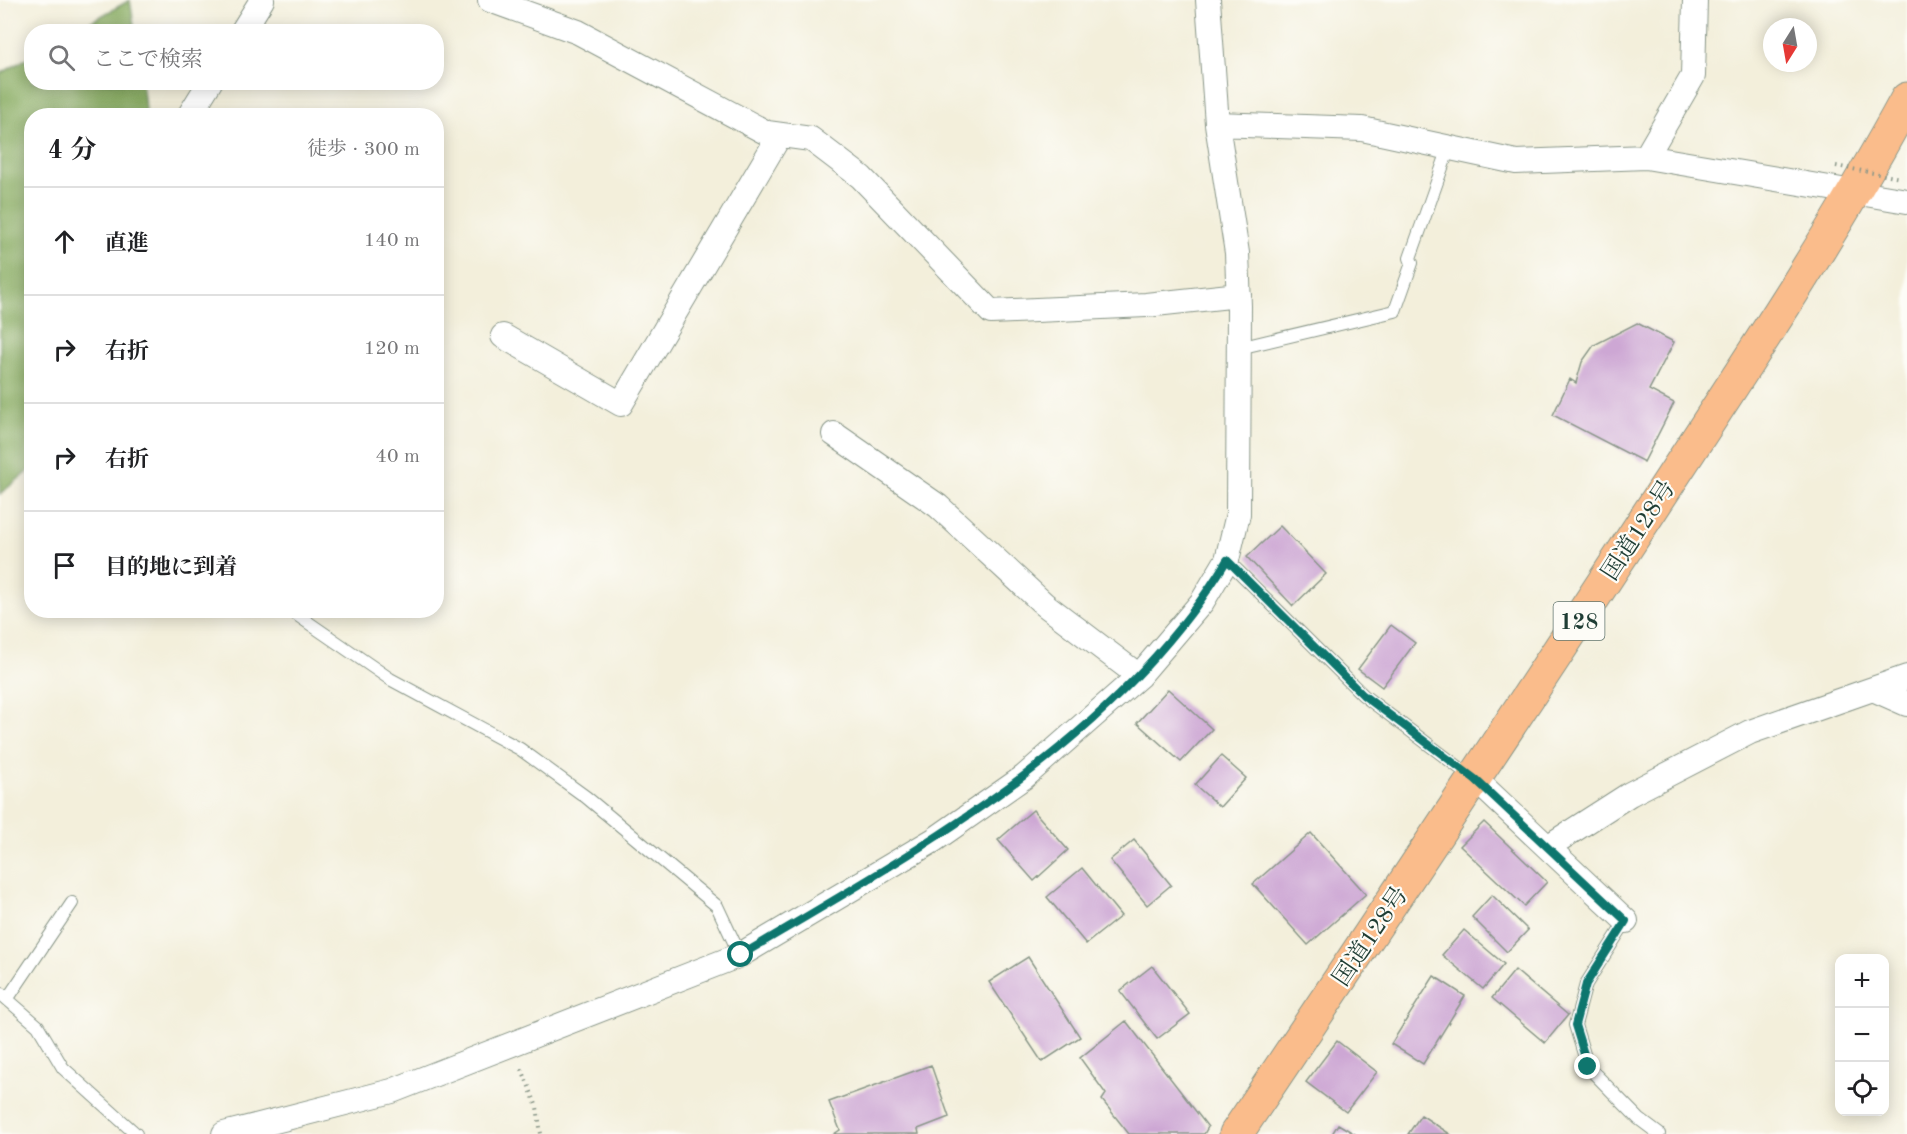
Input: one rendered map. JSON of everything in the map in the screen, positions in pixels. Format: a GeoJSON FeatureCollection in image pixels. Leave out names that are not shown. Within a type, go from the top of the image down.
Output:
{"type":"FeatureCollection","features":[{"type":"Feature","properties":{"kind":"highway","name":"国道128号"},"geometry":{"type":"LineString","coordinates":[[1236,1134],[1475,779],[1788,301],[1856,191],[1907,99]]}},
{"type":"Feature","properties":{"kind":"street"},"geometry":{"type":"LineString","coordinates":[[247,24],[262,0]]}},
{"type":"Feature","properties":{"kind":"street"},"geometry":{"type":"LineString","coordinates":[[490,0],[578,33],[767,133],[811,139],[861,177],[991,312],[1146,305],[1239,295]]}},
{"type":"Feature","properties":{"kind":"street"},"geometry":{"type":"LineString","coordinates":[[224,1134],[392,1091],[741,955],[934,840],[1024,777],[1139,676],[1202,602],[1227,560],[1238,514],[1239,295],[1237,253],[1216,124],[1209,0]]}},
{"type":"Feature","properties":{"kind":"street"},"geometry":{"type":"LineString","coordinates":[[1646,157],[1693,76],[1695,0]]}},
{"type":"Feature","properties":{"kind":"street"},"geometry":{"type":"LineString","coordinates":[[194,108],[205,90]]}},
{"type":"Feature","properties":{"kind":"street"},"geometry":{"type":"LineString","coordinates":[[1216,124],[1362,129],[1516,162],[1646,157],[1907,201]]}},
{"type":"Feature","properties":{"kind":"street"},"geometry":{"type":"LineString","coordinates":[[503,336],[621,404],[780,135]]}},
{"type":"Feature","properties":{"kind":"street"},"geometry":{"type":"LineString","coordinates":[[834,434],[938,506],[1044,604],[1139,676]]}},
{"type":"Feature","properties":{"kind":"street"},"geometry":{"type":"LineString","coordinates":[[1549,846],[1630,794],[1750,732],[1907,677]]}},
{"type":"Feature","properties":{"kind":"street"},"geometry":{"type":"LineString","coordinates":[[1873,689],[1907,704]]}},
{"type":"Feature","properties":{"kind":"street"},"geometry":{"type":"LineString","coordinates":[[1475,779],[1549,846],[1626,921]]}},
{"type":"Feature","properties":{"kind":"lane"},"geometry":{"type":"LineString","coordinates":[[1239,348],[1395,311],[1412,263],[1410,258],[1449,148]]}},
{"type":"Feature","properties":{"kind":"lane"},"geometry":{"type":"LineString","coordinates":[[1227,560],[1363,695],[1475,779]]}},
{"type":"Feature","properties":{"kind":"lane"},"geometry":{"type":"LineString","coordinates":[[302,618],[390,679],[520,748],[586,797],[717,906],[741,955]]}},
{"type":"Feature","properties":{"kind":"lane"},"geometry":{"type":"LineString","coordinates":[[72,903],[4,996],[38,1026],[63,1068],[136,1134]]}},
{"type":"Feature","properties":{"kind":"lane"},"geometry":{"type":"LineString","coordinates":[[1626,921],[1586,984],[1575,1025],[1588,1067],[1639,1119],[1659,1134]]}},
{"type":"Feature","properties":{"kind":"path"},"geometry":{"type":"LineString","coordinates":[[1836,166],[1900,178]]}},
{"type":"Feature","properties":{"kind":"path"},"geometry":{"type":"LineString","coordinates":[[512,1043],[537,1107],[541,1134]]}},
{"type":"Feature","properties":{"kind":"green space"},"geometry":{"type":"Polygon","coordinates":[[[130,0],[134,24],[87,24],[130,0]]]}},
{"type":"Feature","properties":{"kind":"green space"},"geometry":{"type":"Polygon","coordinates":[[[24,60],[24,90],[143,90],[145,108],[24,108],[24,475],[0,494],[0,74],[24,60]]]}},
{"type":"Feature","properties":{"kind":"building"},"geometry":{"type":"Polygon","coordinates":[[[1637,323],[1674,342],[1649,390],[1674,403],[1644,462],[1553,415],[1570,379],[1576,383],[1582,362],[1594,345],[1637,323]]]}},
{"type":"Feature","properties":{"kind":"building"},"geometry":{"type":"Polygon","coordinates":[[[1280,526],[1326,574],[1293,606],[1247,557],[1280,526]]]}},
{"type":"Feature","properties":{"kind":"building"},"geometry":{"type":"Polygon","coordinates":[[[1391,625],[1415,643],[1382,687],[1358,669],[1391,625]]]}},
{"type":"Feature","properties":{"kind":"building"},"geometry":{"type":"Polygon","coordinates":[[[1168,689],[1212,729],[1181,762],[1137,723],[1168,689]]]}},
{"type":"Feature","properties":{"kind":"building"},"geometry":{"type":"Polygon","coordinates":[[[1221,756],[1246,778],[1220,807],[1195,785],[1221,756]]]}},
{"type":"Feature","properties":{"kind":"building"},"geometry":{"type":"Polygon","coordinates":[[[1033,810],[1068,850],[1034,881],[998,840],[1033,810]]]}},
{"type":"Feature","properties":{"kind":"building"},"geometry":{"type":"Polygon","coordinates":[[[1484,822],[1547,882],[1524,906],[1460,846],[1484,822]]]}},
{"type":"Feature","properties":{"kind":"building"},"geometry":{"type":"Polygon","coordinates":[[[1311,833],[1366,894],[1308,945],[1253,884],[1311,833]]]}},
{"type":"Feature","properties":{"kind":"building"},"geometry":{"type":"Polygon","coordinates":[[[1134,840],[1171,885],[1147,905],[1110,860],[1134,840]]]}},
{"type":"Feature","properties":{"kind":"building"},"geometry":{"type":"Polygon","coordinates":[[[1082,868],[1121,916],[1086,944],[1047,897],[1082,868]]]}},
{"type":"Feature","properties":{"kind":"building"},"geometry":{"type":"Polygon","coordinates":[[[1492,895],[1528,930],[1507,952],[1472,917],[1492,895]]]}},
{"type":"Feature","properties":{"kind":"building"},"geometry":{"type":"Polygon","coordinates":[[[1464,930],[1504,964],[1483,989],[1442,955],[1464,930]]]}},
{"type":"Feature","properties":{"kind":"building"},"geometry":{"type":"Polygon","coordinates":[[[1028,957],[1080,1037],[1042,1062],[989,982],[1028,957]]]}},
{"type":"Feature","properties":{"kind":"building"},"geometry":{"type":"Polygon","coordinates":[[[1152,966],[1190,1014],[1157,1039],[1120,991],[1152,966]]]}},
{"type":"Feature","properties":{"kind":"building"},"geometry":{"type":"Polygon","coordinates":[[[1515,970],[1568,1015],[1545,1043],[1492,998],[1515,970]]]}},
{"type":"Feature","properties":{"kind":"building"},"geometry":{"type":"Polygon","coordinates":[[[1434,976],[1465,996],[1423,1064],[1391,1044],[1434,976]]]}},
{"type":"Feature","properties":{"kind":"building"},"geometry":{"type":"Polygon","coordinates":[[[1126,1021],[1208,1127],[1204,1134],[1129,1134],[1102,1100],[1106,1094],[1080,1058],[1126,1021]]]}},
{"type":"Feature","properties":{"kind":"building"},"geometry":{"type":"Polygon","coordinates":[[[1337,1041],[1377,1072],[1346,1112],[1306,1082],[1337,1041]]]}},
{"type":"Feature","properties":{"kind":"building"},"geometry":{"type":"Polygon","coordinates":[[[931,1065],[949,1117],[918,1129],[919,1134],[834,1134],[840,1130],[829,1102],[931,1065]]]}},
{"type":"Feature","properties":{"kind":"building"},"geometry":{"type":"Polygon","coordinates":[[[1421,1115],[1450,1134],[1408,1134],[1421,1115]]]}},
{"type":"Feature","properties":{"kind":"building"},"geometry":{"type":"Polygon","coordinates":[[[1338,1124],[1355,1134],[1332,1134],[1338,1124]]]}},
{"type":"Feature","properties":{"kind":"route"},"geometry":{"type":"LineString","coordinates":[[741,955],[934,840],[1024,777],[1139,676],[1202,602],[1227,560],[1363,695],[1475,779],[1549,846],[1626,921],[1586,984],[1575,1025],[1588,1067]]}}]}
